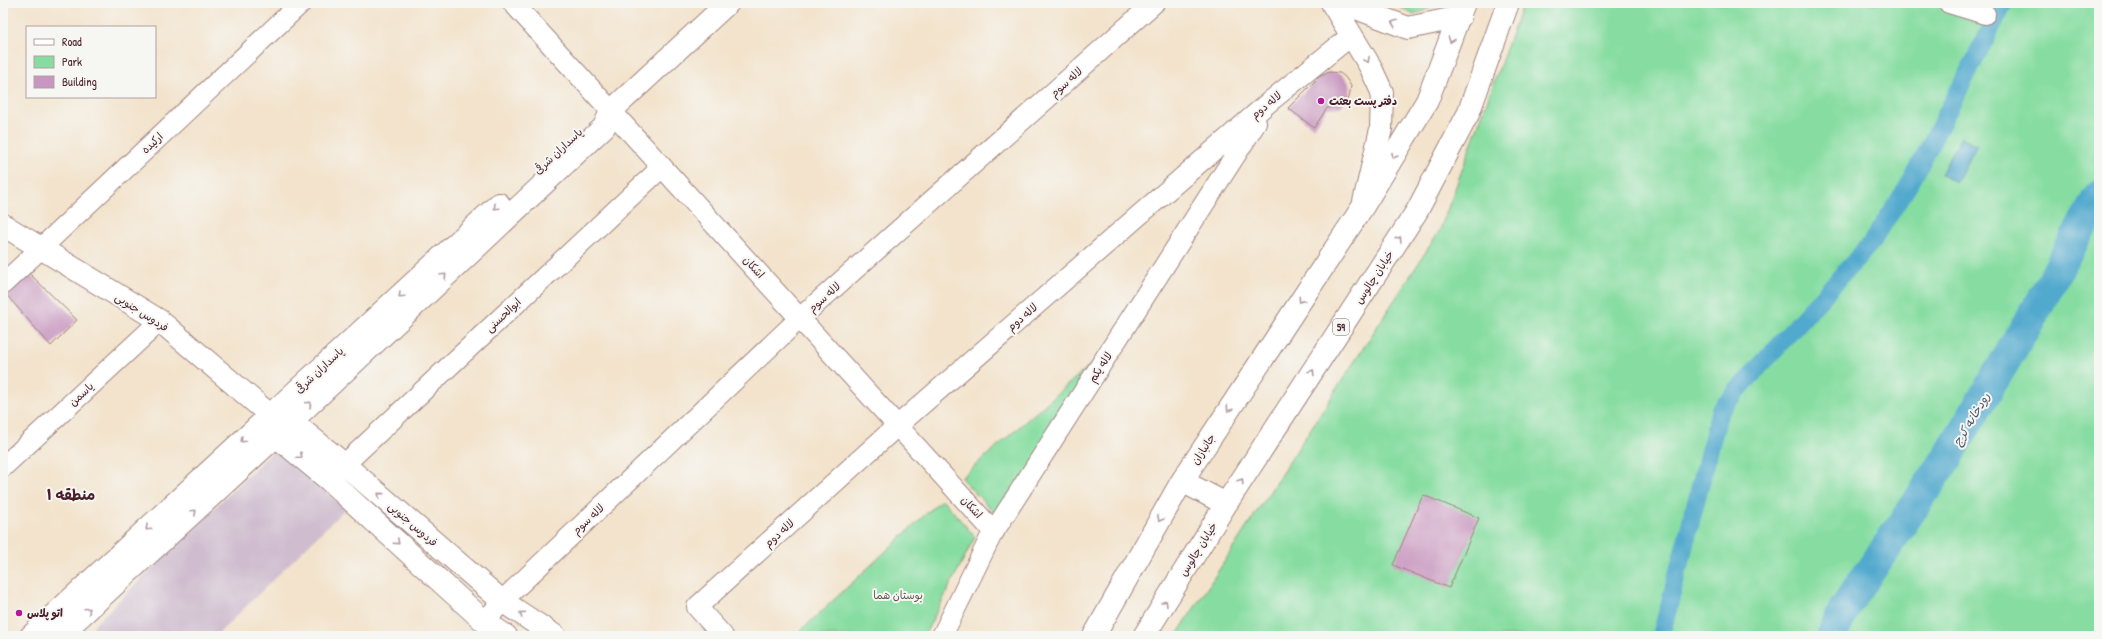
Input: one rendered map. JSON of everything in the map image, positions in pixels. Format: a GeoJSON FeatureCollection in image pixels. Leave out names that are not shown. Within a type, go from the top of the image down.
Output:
{"type":"FeatureCollection","features":[{"type":"Feature","properties":{"kind":"main road","name":"پاسداران شرقی"},"geometry":{"type":"LineString","coordinates":[[59,636],[604,127],[611,111],[728,3]]}},
{"type":"Feature","properties":{"kind":"main road"},"geometry":{"type":"LineString","coordinates":[[1332,3],[1352,35],[1382,92],[1381,129],[1362,208]]}},
{"type":"Feature","properties":{"kind":"main road"},"geometry":{"type":"LineString","coordinates":[[1343,3],[1408,28],[1462,10]]}},
{"type":"Feature","properties":{"kind":"main road","name":"خیابان چالوس"},"geometry":{"type":"LineString","coordinates":[[1144,636],[1226,504],[1417,211],[1468,114],[1508,3]]}},
{"type":"Feature","properties":{"kind":"main road"},"geometry":{"type":"LineString","coordinates":[[1362,208],[1427,101],[1462,10]]}},
{"type":"Feature","properties":{"kind":"main road","name":"پاسداران شرقی"},"geometry":{"type":"LineString","coordinates":[[31,636],[597,115],[611,111]]}},
{"type":"Feature","properties":{"kind":"main road","name":"جانبازان"},"geometry":{"type":"LineString","coordinates":[[1094,636],[1182,481],[1362,208]]}},
{"type":"Feature","properties":{"kind":"main road","name":"فردوس جنوبی"},"geometry":{"type":"LineString","coordinates":[[3,225],[160,321],[270,415],[329,480],[485,622],[506,636]]}},
{"type":"Feature","properties":{"kind":"main road","name":"فردوس جنوبی"},"geometry":{"type":"LineString","coordinates":[[283,428],[344,464],[502,601],[555,636]]}},
{"type":"Feature","properties":{"kind":"main road"},"geometry":{"type":"LineString","coordinates":[[1182,481],[1226,504]]}},
{"type":"Feature","properties":{"kind":"street","name":"ارکیده"},"geometry":{"type":"LineString","coordinates":[[3,284],[301,3]]}},
{"type":"Feature","properties":{"kind":"street","name":"اشکان"},"geometry":{"type":"LineString","coordinates":[[513,3],[994,532]]}},
{"type":"Feature","properties":{"kind":"street","name":"لاله سوم"},"geometry":{"type":"LineString","coordinates":[[485,622],[502,601],[800,318],[1154,3]]}},
{"type":"Feature","properties":{"kind":"street"},"geometry":{"type":"LineString","coordinates":[[1949,3],[1985,14]]}},
{"type":"Feature","properties":{"kind":"street","name":"لاله دوم"},"geometry":{"type":"LineString","coordinates":[[723,636],[697,607],[897,426],[1268,103],[1352,35]]}},
{"type":"Feature","properties":{"kind":"street","name":"لاله یکم"},"geometry":{"type":"LineString","coordinates":[[942,636],[994,532],[1268,103]]}},
{"type":"Feature","properties":{"kind":"street","name":"ابوالحسنی"},"geometry":{"type":"LineString","coordinates":[[329,480],[344,464],[662,167]]}},
{"type":"Feature","properties":{"kind":"street","name":"یاسمن"},"geometry":{"type":"LineString","coordinates":[[3,467],[160,321]]}},
{"type":"Feature","properties":{"kind":"shaded area"},"geometry":{"type":"Polygon","coordinates":[[[277,447],[345,509],[216,636],[103,636],[93,626],[277,447]]]}},
{"type":"Feature","properties":{"kind":"green space"},"geometry":{"type":"Polygon","coordinates":[[[1393,3],[1433,3],[1431,8],[1414,15],[1393,3]]]}},
{"type":"Feature","properties":{"kind":"green space"},"geometry":{"type":"Polygon","coordinates":[[[1523,3],[2099,3],[2099,636],[1176,636],[1440,230],[1523,3]]]}},
{"type":"Feature","properties":{"kind":"green space"},"geometry":{"type":"Polygon","coordinates":[[[1113,345],[999,518],[961,478],[1113,345]]]}},
{"type":"Feature","properties":{"kind":"green space","name":"بوستان هما"},"geometry":{"type":"Polygon","coordinates":[[[942,499],[975,537],[924,636],[795,636],[942,499]]]}},
{"type":"Feature","properties":{"kind":"water"},"geometry":{"type":"Polygon","coordinates":[[[1961,137],[1977,145],[1957,182],[1941,174],[1961,137]]]}},
{"type":"Feature","properties":{"kind":"building","name":"دفتر پست بعثت"},"geometry":{"type":"Polygon","coordinates":[[[1329,72],[1340,73],[1345,77],[1351,86],[1349,98],[1340,107],[1327,108],[1314,128],[1288,108],[1319,77],[1329,72]]]}},
{"type":"Feature","properties":{"kind":"building"},"geometry":{"type":"Polygon","coordinates":[[[28,272],[77,320],[51,346],[4,292],[28,272]]]}},
{"type":"Feature","properties":{"kind":"building"},"geometry":{"type":"Polygon","coordinates":[[[1423,495],[1479,518],[1449,588],[1393,565],[1423,495]]]}},
{"type":"Feature","properties":{"kind":"waterway"},"geometry":{"type":"LineString","coordinates":[[1661,636],[1720,410],[1871,243],[1912,180],[2004,3]]}},
{"type":"Feature","properties":{"kind":"waterway","name":"رودخانه کرج"},"geometry":{"type":"LineString","coordinates":[[1832,636],[1844,609],[1945,461],[2037,308],[2099,195]]}},
{"type":"Feature","properties":{"kind":"place","name":"دفتر پست بعثت"},"geometry":{"type":"Point","coordinates":[1321,101]}},
{"type":"Feature","properties":{"kind":"place","name":"اتو پلاس"},"geometry":{"type":"Point","coordinates":[19,613]}},
{"type":"Feature","properties":{"kind":"district","name":"منطقه ۱"},"geometry":{"type":"Point","coordinates":[71,494]}}]}
